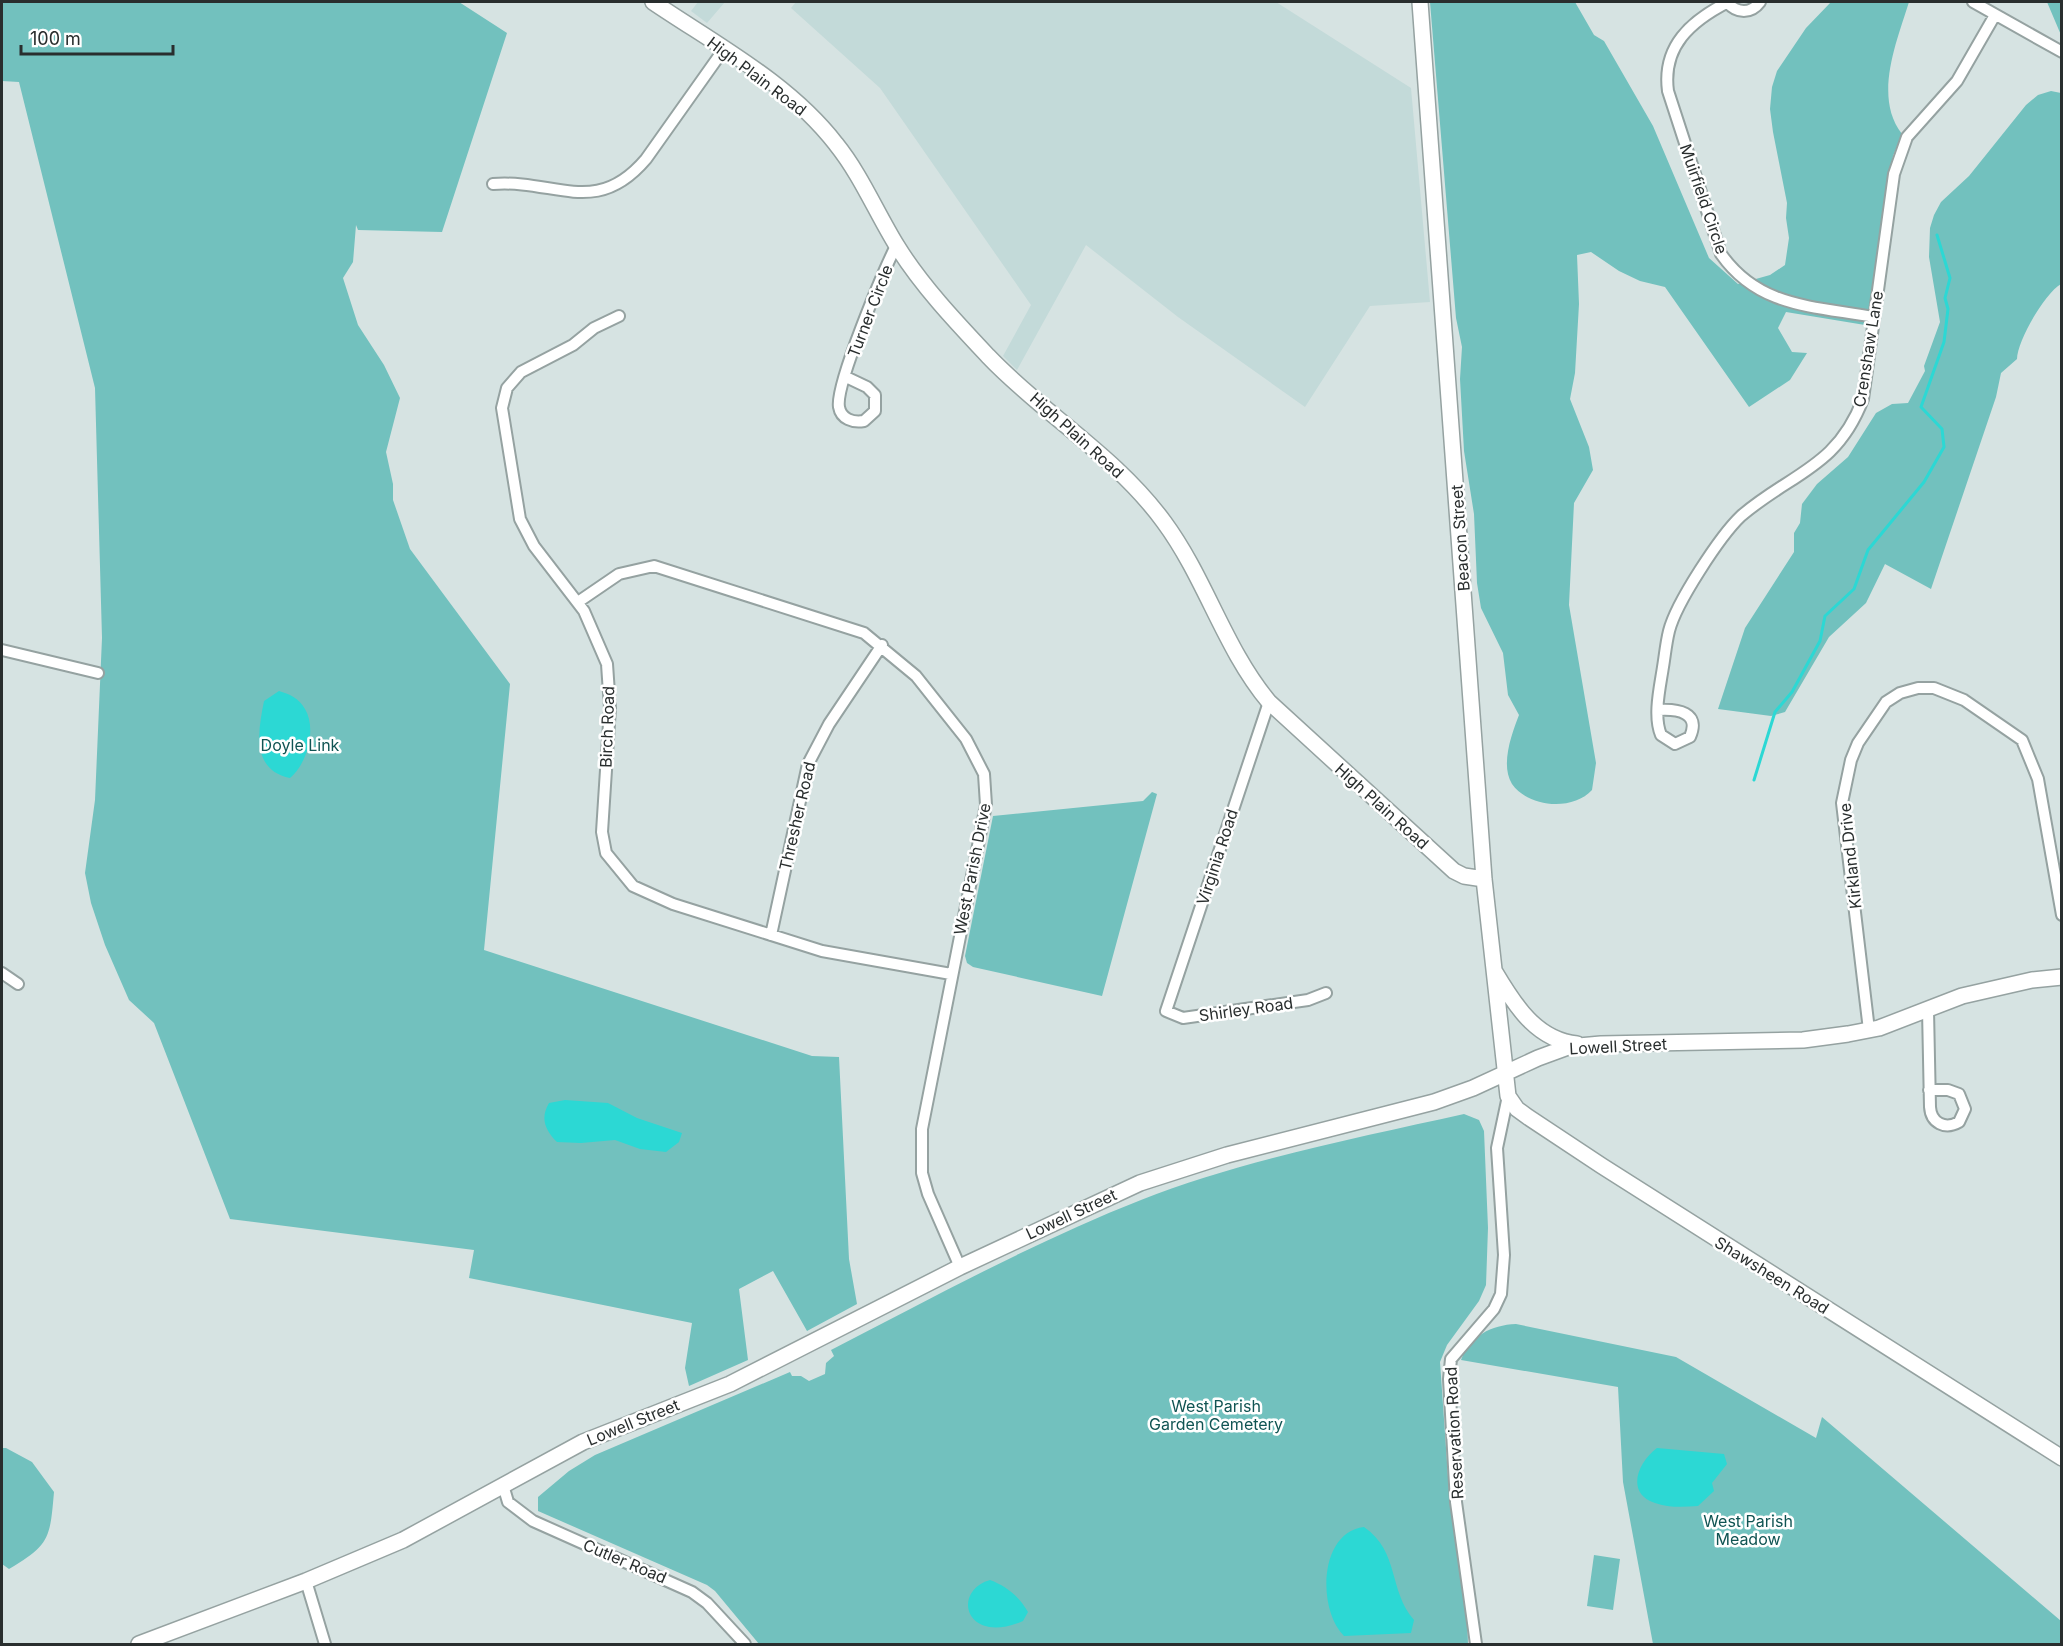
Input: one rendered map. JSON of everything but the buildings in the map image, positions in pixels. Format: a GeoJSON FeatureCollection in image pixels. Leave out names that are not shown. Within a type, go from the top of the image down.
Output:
{"type":"FeatureCollection","features":[{"type":"Feature","properties":{"kind":"main road","name":"High Plain Road"},"geometry":{"type":"LineString","coordinates":[[653,2],[724,49],[802,108],[836,143],[866,189],[897,246],[989,358],[1126,478],[1164,521],[1210,599],[1232,648],[1252,681],[1269,702],[1454,871],[1464,876],[1484,879]]}},
{"type":"Feature","properties":{"kind":"main road","name":"Beacon Street"},"geometry":{"type":"LineString","coordinates":[[1420,2],[1484,879],[1504,1074]]}},
{"type":"Feature","properties":{"kind":"main road"},"geometry":{"type":"LineString","coordinates":[[1492,967],[1520,1012],[1557,1040],[1586,1045]]}},
{"type":"Feature","properties":{"kind":"main road","name":"Lowell Street"},"geometry":{"type":"LineString","coordinates":[[139,1644],[306,1581],[424,1530],[583,1442],[730,1384],[960,1267],[1112,1195],[1173,1170],[1434,1102],[1568,1047],[1803,1040],[1869,1030],[1962,996],[2061,977]]}},
{"type":"Feature","properties":{"kind":"main road"},"geometry":{"type":"LineString","coordinates":[[1504,1074],[1508,1096]]}},
{"type":"Feature","properties":{"kind":"main road","name":"Shawsheen Road"},"geometry":{"type":"LineString","coordinates":[[1508,1096],[1517,1109],[1588,1157],[2061,1458]]}},
{"type":"Feature","properties":{"kind":"street","name":"Muirfield Circle"},"geometry":{"type":"LineString","coordinates":[[1760,2],[1754,9],[1742,11],[1728,2],[1707,13],[1680,36],[1671,54],[1666,77],[1668,91],[1721,254],[1732,271],[1750,286],[1776,299],[1875,317]]}},
{"type":"Feature","properties":{"kind":"street"},"geometry":{"type":"LineString","coordinates":[[1972,2],[2061,52]]}},
{"type":"Feature","properties":{"kind":"street","name":"Crenshaw Lane"},"geometry":{"type":"LineString","coordinates":[[1659,710],[1669,631],[1682,602],[1719,542],[1743,515],[1830,454],[1854,422],[1863,399],[1894,174],[1899,154],[1907,137],[1957,81],[1995,15]]}},
{"type":"Feature","properties":{"kind":"street"},"geometry":{"type":"LineString","coordinates":[[493,184],[514,182],[580,193],[616,186],[633,174],[646,159],[724,49]]}},
{"type":"Feature","properties":{"kind":"street","name":"Turner Circle"},"geometry":{"type":"LineString","coordinates":[[846,377],[869,305],[897,246]]}},
{"type":"Feature","properties":{"kind":"street","name":"Birch Road"},"geometry":{"type":"LineString","coordinates":[[619,316],[594,328],[573,345],[521,372],[507,388],[503,401],[504,425],[520,519],[534,546],[578,602],[599,642],[609,678],[608,743],[602,832],[611,861],[633,886],[649,896],[848,957],[951,974]]}},
{"type":"Feature","properties":{"kind":"street","name":"West Parish Drive"},"geometry":{"type":"LineString","coordinates":[[578,602],[619,574],[654,566],[771,605],[858,630],[882,645],[916,676],[972,748],[984,774],[986,805],[922,1129],[921,1156],[928,1194],[960,1267]]}},
{"type":"Feature","properties":{"kind":"street","name":"Thresher Road"},"geometry":{"type":"LineString","coordinates":[[771,935],[808,764],[829,724],[882,645]]}},
{"type":"Feature","properties":{"kind":"street"},"geometry":{"type":"LineString","coordinates":[[2,650],[98,673]]}},
{"type":"Feature","properties":{"kind":"street","name":"Kirkland Drive"},"geometry":{"type":"LineString","coordinates":[[1869,1030],[1842,803],[1851,760],[1858,743],[1886,702],[1900,693],[1917,688],[1934,688],[1964,700],[2022,740],[2038,779],[2061,915]]}},
{"type":"Feature","properties":{"kind":"street","name":"Virginia Road"},"geometry":{"type":"LineString","coordinates":[[1166,1011],[1269,702]]}},
{"type":"Feature","properties":{"kind":"street"},"geometry":{"type":"LineString","coordinates":[[2,973],[18,984]]}},
{"type":"Feature","properties":{"kind":"street","name":"Shirley Road"},"geometry":{"type":"LineString","coordinates":[[1166,1011],[1183,1018],[1308,1000],[1326,993]]}},
{"type":"Feature","properties":{"kind":"street"},"geometry":{"type":"LineString","coordinates":[[1928,1010],[1929,1090]]}},
{"type":"Feature","properties":{"kind":"street","name":"Reservation Road"},"geometry":{"type":"LineString","coordinates":[[1476,1644],[1456,1502],[1449,1379],[1451,1359],[1494,1309],[1501,1294],[1504,1255],[1497,1148],[1508,1096]]}},
{"type":"Feature","properties":{"kind":"street","name":"Cutler Road"},"geometry":{"type":"LineString","coordinates":[[503,1485],[508,1502],[533,1521],[692,1592],[707,1603],[745,1644]]}},
{"type":"Feature","properties":{"kind":"street"},"geometry":{"type":"LineString","coordinates":[[306,1581],[325,1644]]}},
{"type":"Feature","properties":{"kind":"shaded area"},"geometry":{"type":"Polygon","coordinates":[[[698,2],[725,2],[707,23],[691,11],[698,2]]]}},
{"type":"Feature","properties":{"kind":"shaded area"},"geometry":{"type":"Polygon","coordinates":[[[796,2],[1276,2],[1411,88],[1430,302],[1370,306],[1305,407],[1178,317],[1086,245],[1017,370],[1003,356],[1031,305],[880,88],[791,8],[796,2]]]}},
{"type":"Feature","properties":{"kind":"shaded area"},"geometry":{"type":"Polygon","coordinates":[[[279,691],[300,702],[305,709],[310,726],[305,755],[290,778],[277,774],[269,767],[260,748],[259,736],[264,701],[279,691]]]}},
{"type":"Feature","properties":{"kind":"shaded area"},"geometry":{"type":"Polygon","coordinates":[[[565,1100],[608,1103],[637,1118],[682,1133],[679,1142],[666,1152],[640,1149],[615,1140],[581,1143],[557,1142],[545,1124],[546,1108],[549,1103],[565,1100]]]}},
{"type":"Feature","properties":{"kind":"shaded area"},"geometry":{"type":"Polygon","coordinates":[[[1657,1448],[1724,1454],[1727,1464],[1712,1483],[1714,1491],[1698,1506],[1660,1505],[1646,1498],[1637,1485],[1644,1461],[1657,1448]]]}},
{"type":"Feature","properties":{"kind":"shaded area"},"geometry":{"type":"Polygon","coordinates":[[[1364,1527],[1375,1537],[1389,1560],[1400,1596],[1414,1620],[1411,1633],[1344,1636],[1335,1624],[1329,1608],[1327,1591],[1327,1573],[1331,1557],[1338,1542],[1349,1532],[1364,1527]]]}},
{"type":"Feature","properties":{"kind":"shaded area"},"geometry":{"type":"Polygon","coordinates":[[[990,1580],[1007,1589],[1021,1601],[1028,1612],[1023,1621],[1003,1627],[988,1627],[977,1622],[970,1614],[968,1604],[971,1595],[978,1586],[990,1580]]]}},
{"type":"Feature","properties":{"kind":"green space","name":"Doyle Link"},"geometry":{"type":"Polygon","coordinates":[[[2,2],[459,2],[507,33],[442,232],[358,230],[356,225],[353,262],[343,278],[358,325],[384,365],[400,398],[386,452],[393,484],[393,500],[410,549],[510,684],[484,950],[812,1056],[839,1057],[849,1259],[857,1304],[807,1331],[773,1271],[739,1289],[748,1360],[689,1386],[685,1368],[692,1323],[469,1278],[474,1250],[230,1219],[154,1023],[129,1000],[105,945],[91,903],[85,873],[95,800],[102,638],[95,388],[19,82],[2,81],[2,2]]]}},
{"type":"Feature","properties":{"kind":"green space"},"geometry":{"type":"Polygon","coordinates":[[[1430,2],[1575,2],[1594,35],[1604,41],[1653,126],[1709,258],[1738,284],[1770,275],[1785,265],[1789,238],[1786,218],[1787,203],[1770,109],[1772,87],[1777,71],[1806,28],[1831,2],[1909,2],[1894,51],[1888,86],[1893,119],[1902,134],[1893,156],[1873,295],[1865,325],[1786,312],[1778,328],[1792,352],[1807,353],[1790,380],[1749,407],[1665,287],[1640,281],[1619,271],[1591,252],[1577,255],[1579,304],[1575,373],[1570,399],[1589,447],[1593,470],[1574,503],[1569,605],[1596,763],[1592,790],[1584,797],[1563,804],[1551,804],[1529,798],[1512,784],[1507,768],[1508,749],[1519,715],[1508,695],[1503,653],[1481,608],[1477,583],[1474,514],[1464,451],[1460,379],[1462,347],[1456,318],[1430,2]]]}},
{"type":"Feature","properties":{"kind":"green space"},"geometry":{"type":"Polygon","coordinates":[[[2047,2],[2061,2],[2061,35],[2047,2]]]}},
{"type":"Feature","properties":{"kind":"green space"},"geometry":{"type":"Polygon","coordinates":[[[2051,91],[2061,93],[2061,284],[2047,297],[2033,318],[2018,351],[2017,359],[2001,373],[1996,397],[1931,589],[1885,564],[1866,603],[1829,637],[1785,712],[1771,716],[1718,709],[1745,628],[1794,552],[1794,533],[1800,523],[1802,504],[1817,484],[1848,457],[1876,413],[1892,404],[1908,403],[1925,371],[1924,366],[1940,322],[1929,257],[1930,228],[1941,202],[1969,176],[2026,105],[2038,95],[2051,91]]]}},
{"type":"Feature","properties":{"kind":"green space"},"geometry":{"type":"Polygon","coordinates":[[[1152,792],[1157,794],[1102,996],[973,967],[967,963],[965,956],[993,816],[1143,801],[1152,792]]]}},
{"type":"Feature","properties":{"kind":"green space","name":"West Parish Garden Cemetery"},"geometry":{"type":"Polygon","coordinates":[[[1464,1114],[1479,1120],[1484,1131],[1488,1228],[1486,1285],[1479,1301],[1447,1345],[1440,1362],[1450,1505],[1467,1615],[1468,1644],[759,1644],[715,1591],[707,1585],[538,1511],[538,1497],[569,1471],[595,1455],[790,1372],[792,1376],[801,1376],[809,1381],[825,1374],[826,1363],[834,1356],[831,1350],[984,1271],[1101,1216],[1219,1173],[1342,1141],[1464,1114]]]}},
{"type":"Feature","properties":{"kind":"green space","name":"West Parish Meadow"},"geometry":{"type":"Polygon","coordinates":[[[1516,1324],[1676,1357],[1816,1438],[1822,1417],[2061,1621],[2061,1644],[1653,1644],[1623,1482],[1618,1387],[1461,1360],[1470,1344],[1482,1333],[1516,1324]]]}},
{"type":"Feature","properties":{"kind":"green space"},"geometry":{"type":"Polygon","coordinates":[[[2,1448],[32,1462],[54,1492],[51,1520],[45,1539],[33,1553],[9,1569],[2,1564],[2,1448]]]}},
{"type":"Feature","properties":{"kind":"green space"},"geometry":{"type":"Polygon","coordinates":[[[1594,1555],[1620,1559],[1613,1610],[1587,1606],[1594,1555]]]}},
{"type":"Feature","properties":{"kind":"waterway"},"geometry":{"type":"LineString","coordinates":[[1754,780],[1775,712],[1792,692],[1820,641],[1825,616],[1854,589],[1868,550],[1924,482],[1944,447],[1942,429],[1921,407],[1944,342],[1948,309],[1945,298],[1950,278],[1937,235]]}}]}
